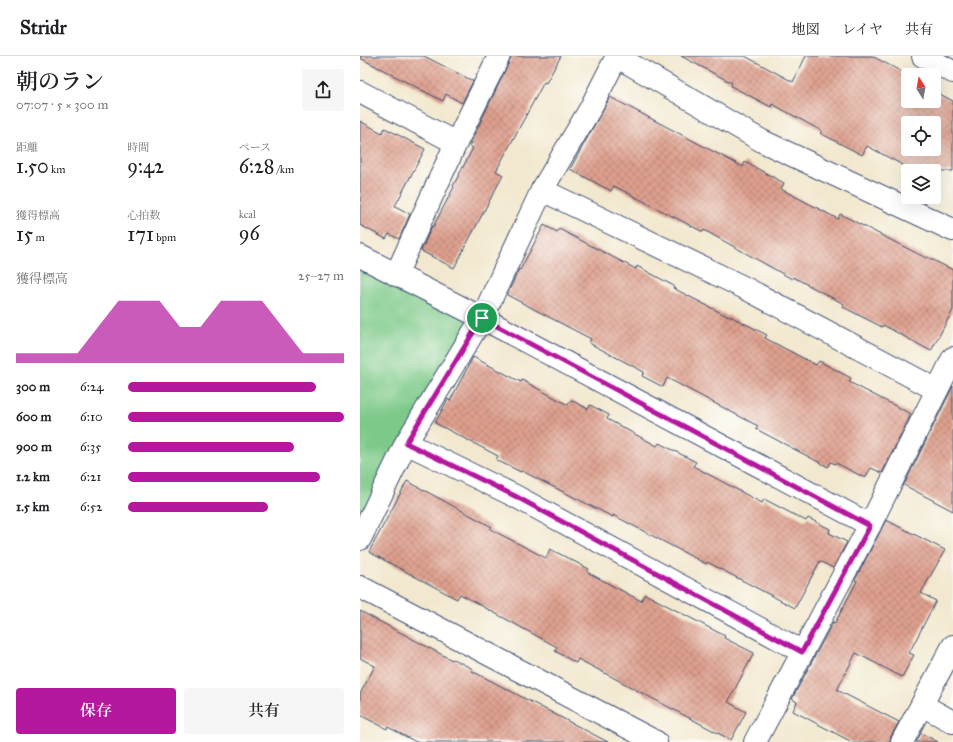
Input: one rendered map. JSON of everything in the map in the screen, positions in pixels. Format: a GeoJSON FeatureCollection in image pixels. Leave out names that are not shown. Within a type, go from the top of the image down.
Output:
{"type":"FeatureCollection","features":[{"type":"Feature","properties":{"kind":"street"},"geometry":{"type":"LineString","coordinates":[[396,275],[456,143],[499,56]]}},
{"type":"Feature","properties":{"kind":"street"},"geometry":{"type":"LineString","coordinates":[[360,539],[406,443],[482,318],[542,190],[590,109],[617,56],[762,141],[953,230]]}},
{"type":"Feature","properties":{"kind":"street"},"geometry":{"type":"LineString","coordinates":[[923,56],[953,72]]}},
{"type":"Feature","properties":{"kind":"street"},"geometry":{"type":"LineString","coordinates":[[360,92],[456,143]]}},
{"type":"Feature","properties":{"kind":"street"},"geometry":{"type":"LineString","coordinates":[[542,190],[743,287],[937,390]]}},
{"type":"Feature","properties":{"kind":"street"},"geometry":{"type":"LineString","coordinates":[[360,256],[482,318],[870,526]]}},
{"type":"Feature","properties":{"kind":"street"},"geometry":{"type":"LineString","coordinates":[[755,742],[870,526],[953,358]]}},
{"type":"Feature","properties":{"kind":"street"},"geometry":{"type":"LineString","coordinates":[[406,443],[515,496],[802,652]]}},
{"type":"Feature","properties":{"kind":"street"},"geometry":{"type":"LineString","coordinates":[[360,587],[656,742]]}},
{"type":"Feature","properties":{"kind":"street"},"geometry":{"type":"LineString","coordinates":[[902,742],[953,646]]}},
{"type":"Feature","properties":{"kind":"street"},"geometry":{"type":"LineString","coordinates":[[922,705],[953,722]]}},
{"type":"Feature","properties":{"kind":"green space"},"geometry":{"type":"Polygon","coordinates":[[[360,256],[482,318],[360,539],[360,256]]]}},
{"type":"Feature","properties":{"kind":"building"},"geometry":{"type":"Polygon","coordinates":[[[360,56],[424,56],[473,81],[462,103],[446,94],[443,101],[360,58],[360,56]]]}},
{"type":"Feature","properties":{"kind":"building"},"geometry":{"type":"Polygon","coordinates":[[[512,56],[561,56],[546,83],[544,82],[496,171],[503,175],[454,268],[421,251],[432,226],[433,227],[473,148],[469,146],[512,56]]]}},
{"type":"Feature","properties":{"kind":"building"},"geometry":{"type":"Polygon","coordinates":[[[681,56],[745,56],[793,82],[806,56],[872,56],[901,71],[901,108],[941,108],[941,95],[953,101],[953,171],[941,171],[941,164],[901,164],[867,146],[862,155],[820,133],[822,131],[772,104],[771,107],[731,86],[732,83],[681,56]]]}},
{"type":"Feature","properties":{"kind":"building"},"geometry":{"type":"Polygon","coordinates":[[[610,97],[743,167],[745,162],[784,183],[781,189],[838,219],[840,214],[926,258],[927,257],[953,270],[953,310],[931,351],[883,325],[882,327],[843,307],[844,304],[793,277],[792,279],[704,230],[703,232],[614,186],[611,191],[570,169],[610,97]]]}},
{"type":"Feature","properties":{"kind":"building"},"geometry":{"type":"Polygon","coordinates":[[[360,121],[382,133],[385,128],[425,149],[395,206],[410,214],[399,239],[389,234],[386,239],[360,225],[360,121]]]}},
{"type":"Feature","properties":{"kind":"building"},"geometry":{"type":"Polygon","coordinates":[[[544,225],[557,232],[559,229],[636,269],[637,266],[674,286],[673,288],[767,335],[765,338],[816,365],[819,361],[851,378],[849,382],[911,414],[882,473],[871,468],[865,478],[836,463],[831,462],[828,467],[756,429],[758,426],[667,378],[663,387],[642,376],[644,372],[589,343],[591,339],[507,295],[519,269],[520,270],[544,225]]]}},
{"type":"Feature","properties":{"kind":"building"},"geometry":{"type":"Polygon","coordinates":[[[473,357],[521,382],[522,380],[568,405],[571,400],[588,409],[590,405],[609,415],[607,419],[657,446],[659,443],[696,462],[693,466],[762,503],[764,499],[806,521],[808,518],[830,529],[829,533],[847,542],[833,568],[820,561],[795,608],[707,562],[706,564],[613,515],[613,517],[522,471],[521,472],[496,460],[498,456],[435,423],[448,399],[450,401],[473,357]]]}},
{"type":"Feature","properties":{"kind":"building"},"geometry":{"type":"Polygon","coordinates":[[[953,386],[953,511],[904,485],[953,386]]]}},
{"type":"Feature","properties":{"kind":"building"},"geometry":{"type":"Polygon","coordinates":[[[407,481],[492,527],[490,529],[546,558],[550,549],[589,569],[587,572],[641,601],[645,594],[754,653],[728,702],[746,712],[731,740],[578,659],[576,663],[555,651],[557,647],[460,594],[457,599],[369,552],[407,481]]]}},
{"type":"Feature","properties":{"kind":"building"},"geometry":{"type":"Polygon","coordinates":[[[886,520],[945,550],[921,593],[936,601],[909,653],[914,655],[902,677],[856,653],[837,690],[899,722],[891,736],[890,742],[852,742],[793,711],[797,702],[792,699],[833,622],[835,623],[886,520]]]}},
{"type":"Feature","properties":{"kind":"building"},"geometry":{"type":"Polygon","coordinates":[[[360,611],[452,660],[453,659],[473,669],[472,671],[608,742],[416,742],[388,727],[387,729],[360,715],[360,694],[375,666],[360,658],[360,611]]]}},
{"type":"Feature","properties":{"kind":"building"},"geometry":{"type":"Polygon","coordinates":[[[921,733],[938,742],[916,742],[921,733]]]}},
{"type":"Feature","properties":{"kind":"route"},"geometry":{"type":"LineString","coordinates":[[482,318],[870,526],[802,652],[515,496],[406,443],[482,318]]}}]}
